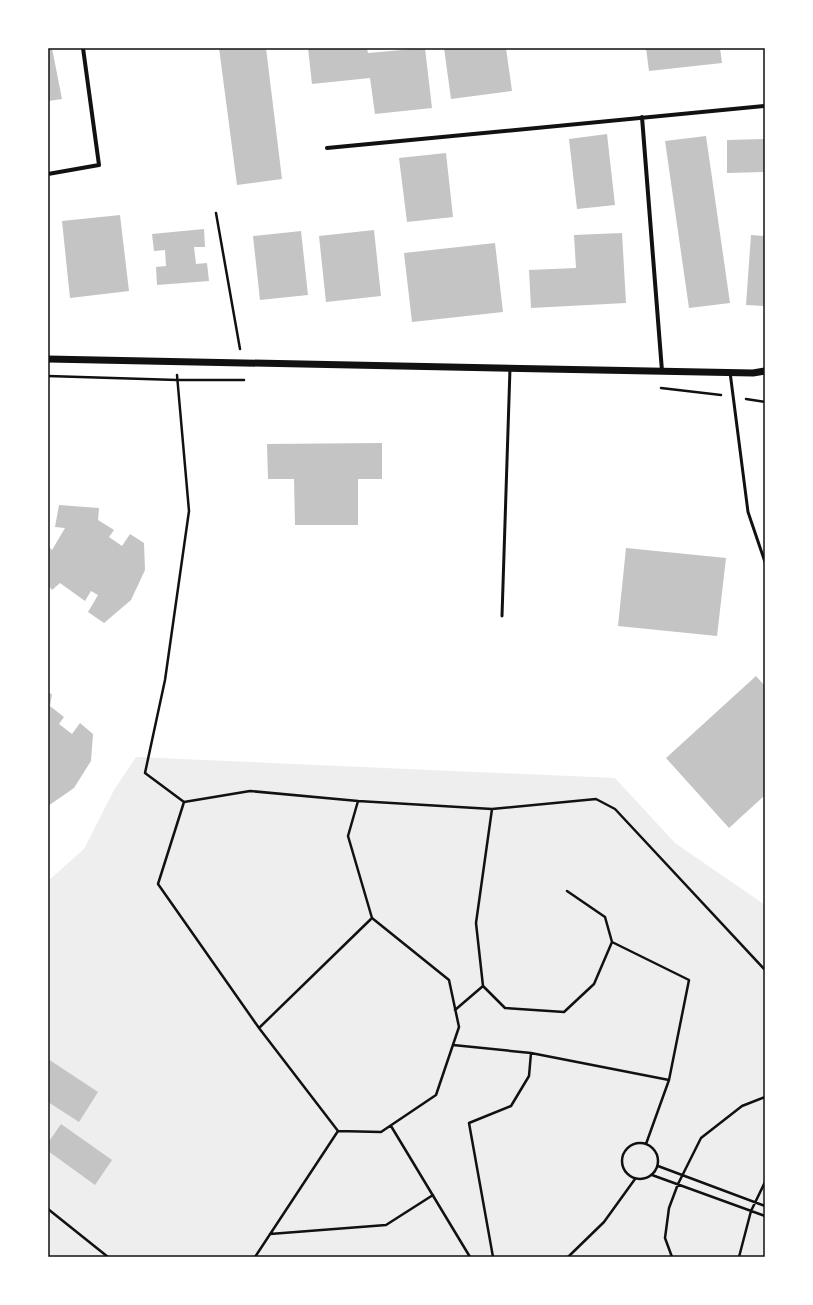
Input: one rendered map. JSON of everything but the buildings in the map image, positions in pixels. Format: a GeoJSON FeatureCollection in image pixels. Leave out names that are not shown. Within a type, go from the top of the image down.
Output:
{"type":"FeatureCollection","features":[{"type":"Feature","properties":{"kind":"street"},"geometry":{"type":"LineString","coordinates":[[48,174],[100,165],[83,48]]}},
{"type":"Feature","properties":{"kind":"street"},"geometry":{"type":"LineString","coordinates":[[327,148],[765,106]]}},
{"type":"Feature","properties":{"kind":"street"},"geometry":{"type":"LineString","coordinates":[[642,117],[662,371]]}},
{"type":"Feature","properties":{"kind":"street"},"geometry":{"type":"LineString","coordinates":[[48,359],[730,372],[753,373],[765,376]]}},
{"type":"Feature","properties":{"kind":"street"},"geometry":{"type":"LineString","coordinates":[[753,373],[765,371]]}},
{"type":"Feature","properties":{"kind":"lane"},"geometry":{"type":"LineString","coordinates":[[502,616],[510,368]]}},
{"type":"Feature","properties":{"kind":"lane"},"geometry":{"type":"LineString","coordinates":[[730,372],[748,512],[765,562]]}},
{"type":"Feature","properties":{"kind":"path"},"geometry":{"type":"LineString","coordinates":[[216,213],[242,362]]}},
{"type":"Feature","properties":{"kind":"path"},"geometry":{"type":"LineString","coordinates":[[176,361],[189,511],[165,680],[145,773],[184,802],[250,791],[358,801],[492,809],[596,799],[615,809],[765,970]]}},
{"type":"Feature","properties":{"kind":"path"},"geometry":{"type":"LineString","coordinates":[[338,1131],[381,1132],[436,1095],[459,1027],[449,980],[372,918],[348,836],[358,801]]}},
{"type":"Feature","properties":{"kind":"path"},"geometry":{"type":"LineString","coordinates":[[184,802],[158,884],[259,1028],[338,1131]]}},
{"type":"Feature","properties":{"kind":"path"},"geometry":{"type":"LineString","coordinates":[[492,809],[476,923],[483,986],[505,1008],[564,1012],[594,984],[612,942],[604,917],[567,891]]}},
{"type":"Feature","properties":{"kind":"path"},"geometry":{"type":"LineString","coordinates":[[259,1028],[372,918]]}},
{"type":"Feature","properties":{"kind":"path"},"geometry":{"type":"LineString","coordinates":[[612,942],[689,980],[669,1080],[646,1144]]}},
{"type":"Feature","properties":{"kind":"path"},"geometry":{"type":"LineString","coordinates":[[455,1010],[483,986]]}},
{"type":"Feature","properties":{"kind":"path"},"geometry":{"type":"LineString","coordinates":[[453,1046],[531,1053],[669,1080]]}},
{"type":"Feature","properties":{"kind":"path"},"geometry":{"type":"LineString","coordinates":[[493,1257],[469,1122],[511,1106],[529,1076],[531,1053]]}},
{"type":"Feature","properties":{"kind":"path"},"geometry":{"type":"LineString","coordinates":[[672,1257],[665,1238],[669,1208],[678,1184],[701,1138],[742,1106],[765,1097]]}},
{"type":"Feature","properties":{"kind":"path"},"geometry":{"type":"LineString","coordinates":[[391,1126],[470,1257]]}},
{"type":"Feature","properties":{"kind":"path"},"geometry":{"type":"LineString","coordinates":[[255,1257],[338,1131]]}},
{"type":"Feature","properties":{"kind":"path"},"geometry":{"type":"LineString","coordinates":[[635,1143],[646,1144],[652,1147],[656,1152],[658,1166],[652,1175],[646,1178],[635,1179],[625,1172],[622,1166],[622,1155],[625,1150],[635,1143]]}},
{"type":"Feature","properties":{"kind":"path"},"geometry":{"type":"LineString","coordinates":[[658,1166],[765,1206]]}},
{"type":"Feature","properties":{"kind":"path"},"geometry":{"type":"LineString","coordinates":[[652,1175],[765,1216]]}},
{"type":"Feature","properties":{"kind":"path"},"geometry":{"type":"LineString","coordinates":[[568,1257],[604,1222],[635,1179]]}},
{"type":"Feature","properties":{"kind":"path"},"geometry":{"type":"LineString","coordinates":[[739,1257],[751,1211],[765,1182]]}},
{"type":"Feature","properties":{"kind":"path"},"geometry":{"type":"LineString","coordinates":[[270,1234],[386,1225],[433,1195]]}},
{"type":"Feature","properties":{"kind":"path"},"geometry":{"type":"LineString","coordinates":[[48,1209],[108,1257]]}},
{"type":"Feature","properties":{"kind":"shaded area"},"geometry":{"type":"Polygon","coordinates":[[[136,757],[615,778],[675,843],[765,905],[765,1257],[48,1257],[48,881],[84,849],[114,790],[136,757]]]}}]}
